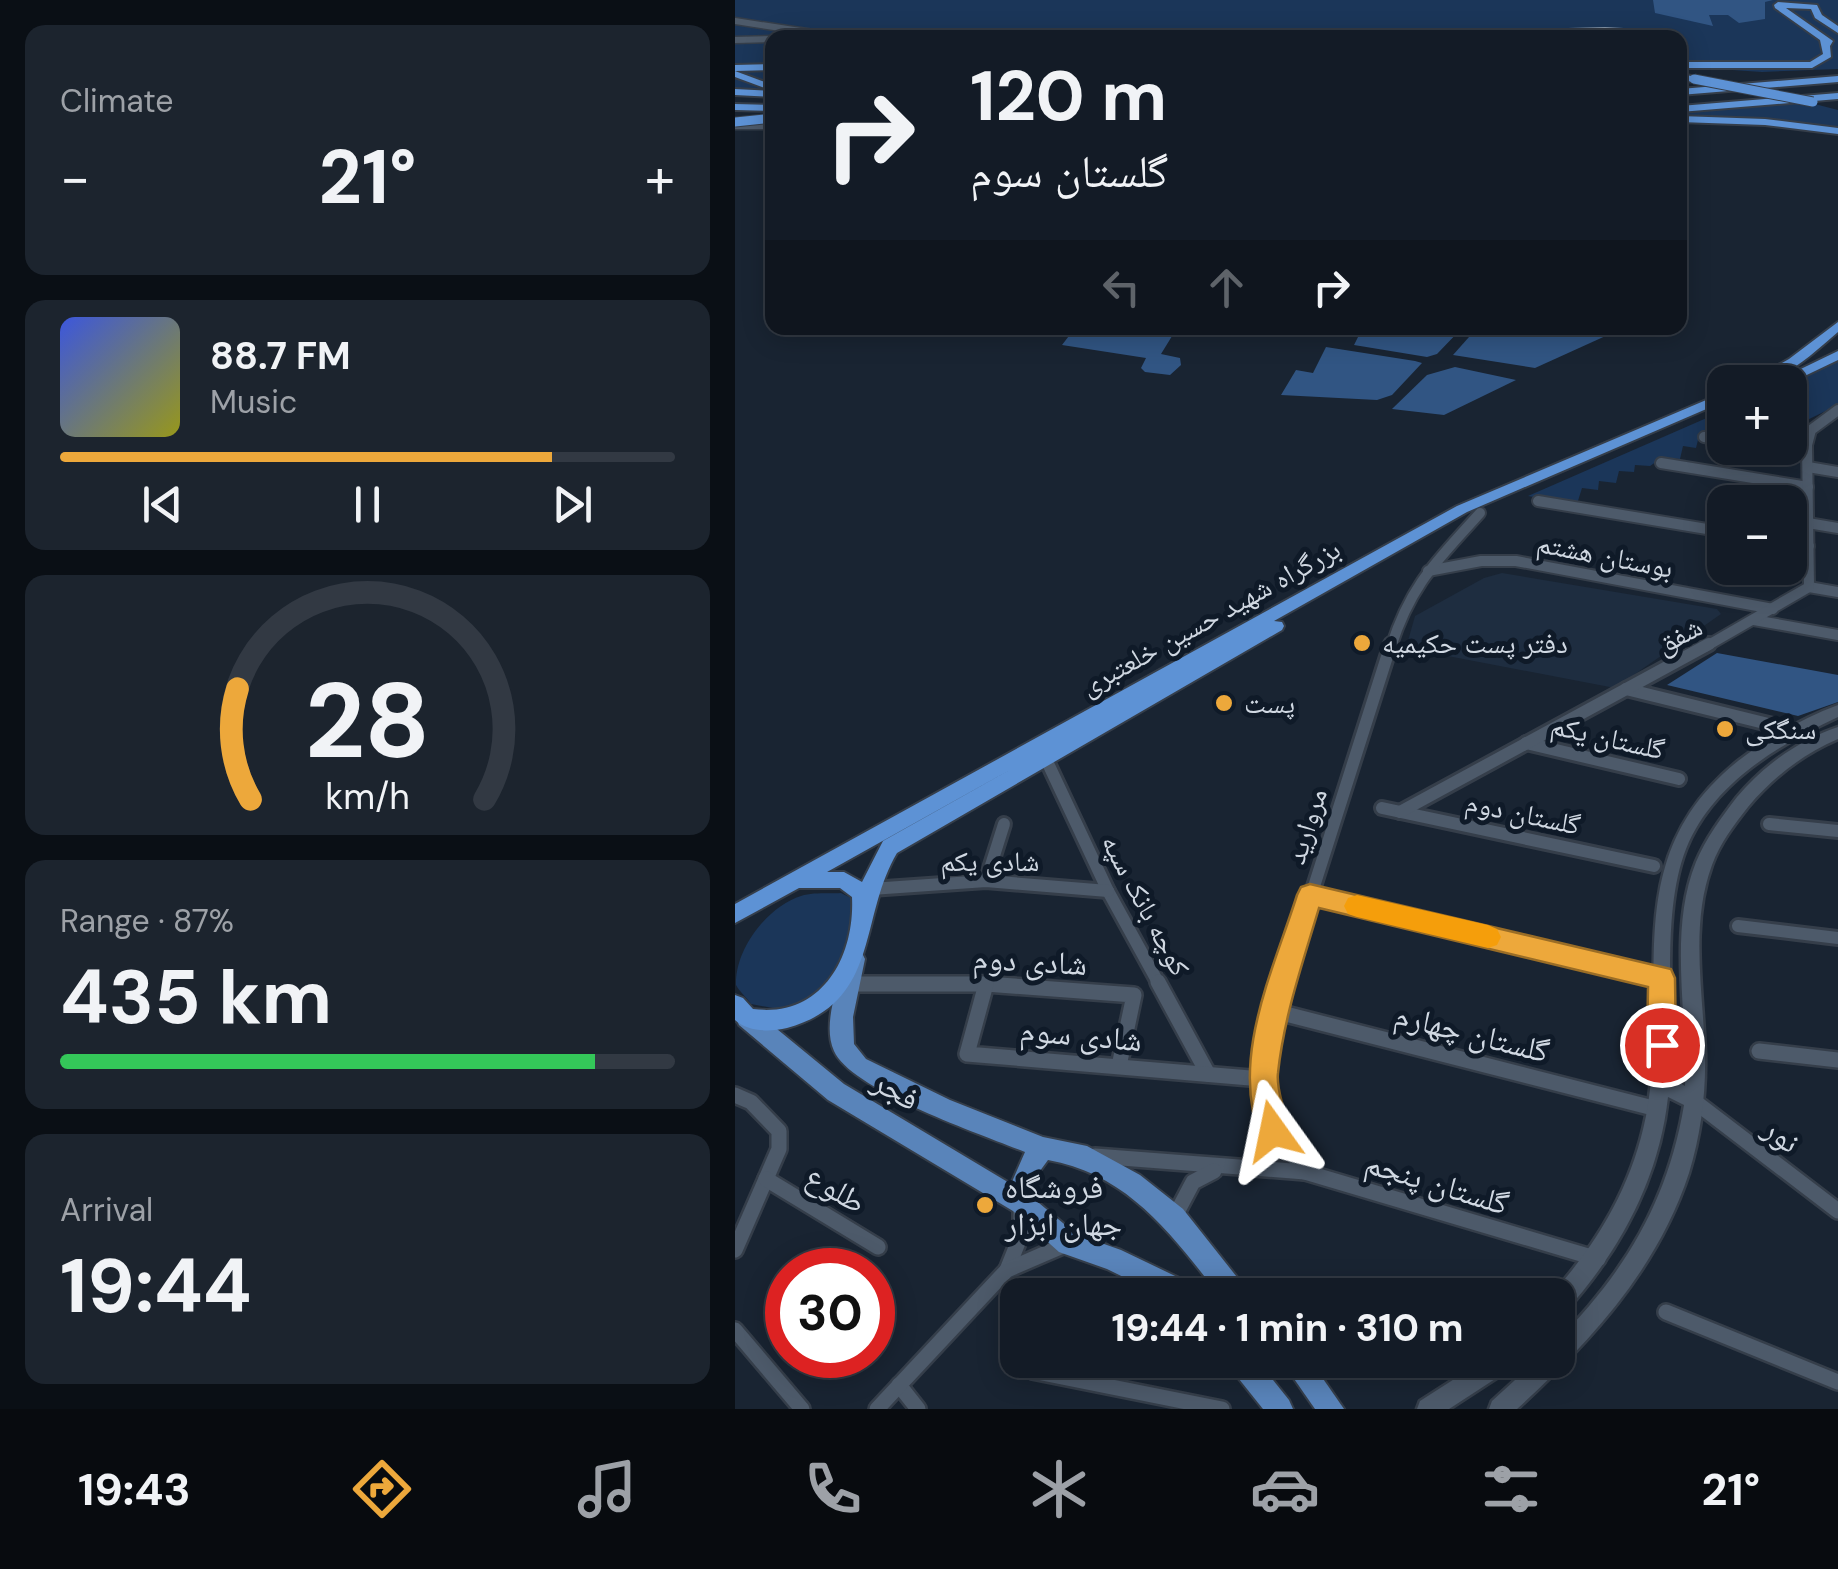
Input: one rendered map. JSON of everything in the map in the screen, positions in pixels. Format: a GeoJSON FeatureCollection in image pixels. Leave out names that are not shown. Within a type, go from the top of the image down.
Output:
{"type":"FeatureCollection","features":[{"type":"Feature","properties":{"kind":"highway"},"geometry":{"type":"LineString","coordinates":[[1838,32],[1800,9],[1778,4],[1824,40],[1838,46]]}},
{"type":"Feature","properties":{"kind":"highway"},"geometry":{"type":"LineString","coordinates":[[1800,9],[1838,46]]}},
{"type":"Feature","properties":{"kind":"highway"},"geometry":{"type":"LineString","coordinates":[[1687,66],[1812,65],[1828,55],[1824,40]]}},
{"type":"Feature","properties":{"kind":"highway"},"geometry":{"type":"LineString","coordinates":[[1687,67],[1730,72],[1836,74]]}},
{"type":"Feature","properties":{"kind":"highway"},"geometry":{"type":"LineString","coordinates":[[735,71],[765,68]]}},
{"type":"Feature","properties":{"kind":"highway"},"geometry":{"type":"LineString","coordinates":[[735,71],[765,89]]}},
{"type":"Feature","properties":{"kind":"highway"},"geometry":{"type":"LineString","coordinates":[[1687,88],[1836,74]]}},
{"type":"Feature","properties":{"kind":"highway"},"geometry":{"type":"LineString","coordinates":[[1687,78],[1838,107]]}},
{"type":"Feature","properties":{"kind":"highway"},"geometry":{"type":"LineString","coordinates":[[1687,100],[1838,88]]}},
{"type":"Feature","properties":{"kind":"highway"},"geometry":{"type":"LineString","coordinates":[[735,96],[765,94]]}},
{"type":"Feature","properties":{"kind":"highway"},"geometry":{"type":"LineString","coordinates":[[1687,108],[1838,96]]}},
{"type":"Feature","properties":{"kind":"highway"},"geometry":{"type":"LineString","coordinates":[[735,118],[765,118]]}},
{"type":"Feature","properties":{"kind":"highway"},"geometry":{"type":"LineString","coordinates":[[1687,119],[1765,122],[1837,131]]}},
{"type":"Feature","properties":{"kind":"highway"},"geometry":{"type":"LineString","coordinates":[[1787,365],[1838,326]]}},
{"type":"Feature","properties":{"kind":"highway"},"geometry":{"type":"LineString","coordinates":[[1807,370],[1838,355]]}},
{"type":"Feature","properties":{"kind":"highway","name":"بزرگراه شهید حسین خلعتبری"},"geometry":{"type":"LineString","coordinates":[[735,914],[1462,509],[1707,404]]}},
{"type":"Feature","properties":{"kind":"highway","name":"بزرگراه شهید حسین خلعتبری"},"geometry":{"type":"LineString","coordinates":[[857,954],[874,874],[890,847],[1479,513],[1707,415]]}},
{"type":"Feature","properties":{"kind":"highway"},"geometry":{"type":"LineString","coordinates":[[790,882],[829,878],[855,886],[862,893],[863,925]]}},
{"type":"Feature","properties":{"kind":"highway"},"geometry":{"type":"LineString","coordinates":[[735,922],[763,898]]}},
{"type":"Feature","properties":{"kind":"highway"},"geometry":{"type":"LineString","coordinates":[[741,1012],[779,1020],[819,1004],[835,990],[857,954]]}},
{"type":"Feature","properties":{"kind":"main road"},"geometry":{"type":"LineString","coordinates":[[1575,1284],[1598,1259],[1643,1173],[1660,1082],[1661,978],[1669,878],[1683,837],[1711,796],[1740,767],[1793,730],[1838,711]]}},
{"type":"Feature","properties":{"kind":"main road"},"geometry":{"type":"LineString","coordinates":[[1793,730],[1832,735]]}},
{"type":"Feature","properties":{"kind":"main road"},"geometry":{"type":"LineString","coordinates":[[1575,1338],[1609,1302],[1675,1188],[1694,1101],[1693,889],[1708,850],[1730,813],[1791,758],[1832,735]]}},
{"type":"Feature","properties":{"kind":"main road","name":"فجر"},"geometry":{"type":"LineString","coordinates":[[857,954],[842,1017],[843,1047],[858,1066],[942,1108],[1043,1148],[1079,1154],[1132,1183],[1175,1218],[1221,1278]]}},
{"type":"Feature","properties":{"kind":"main road","name":"فجر"},"geometry":{"type":"LineString","coordinates":[[741,1012],[836,1092],[1021,1203],[1068,1243]]}},
{"type":"Feature","properties":{"kind":"main road"},"geometry":{"type":"LineString","coordinates":[[1660,1082],[1694,1101]]}},
{"type":"Feature","properties":{"kind":"main road"},"geometry":{"type":"LineString","coordinates":[[1021,1203],[1029,1163],[1043,1148]]}},
{"type":"Feature","properties":{"kind":"main road"},"geometry":{"type":"LineString","coordinates":[[1068,1243],[1152,1278]]}},
{"type":"Feature","properties":{"kind":"main road"},"geometry":{"type":"LineString","coordinates":[[1254,1378],[1279,1409]]}},
{"type":"Feature","properties":{"kind":"main road"},"geometry":{"type":"LineString","coordinates":[[1308,1378],[1331,1409]]}},
{"type":"Feature","properties":{"kind":"main road"},"geometry":{"type":"LineString","coordinates":[[1429,1409],[1476,1378]]}},
{"type":"Feature","properties":{"kind":"main road"},"geometry":{"type":"LineString","coordinates":[[1500,1409],[1534,1378]]}},
{"type":"Feature","properties":{"kind":"street"},"geometry":{"type":"LineString","coordinates":[[735,22],[778,30]]}},
{"type":"Feature","properties":{"kind":"street"},"geometry":{"type":"LineString","coordinates":[[735,22],[790,30]]}},
{"type":"Feature","properties":{"kind":"street"},"geometry":{"type":"LineString","coordinates":[[735,40],[765,39]]}},
{"type":"Feature","properties":{"kind":"street"},"geometry":{"type":"LineString","coordinates":[[1807,452],[1811,430],[1823,417],[1838,410]]}},
{"type":"Feature","properties":{"kind":"street"},"geometry":{"type":"LineString","coordinates":[[1823,417],[1838,419]]}},
{"type":"Feature","properties":{"kind":"street"},"geometry":{"type":"LineString","coordinates":[[1661,463],[1808,487]]}},
{"type":"Feature","properties":{"kind":"street"},"geometry":{"type":"LineString","coordinates":[[1838,472],[1807,467],[1809,587],[1838,592]]}},
{"type":"Feature","properties":{"kind":"street"},"geometry":{"type":"LineString","coordinates":[[1539,501],[1707,529]]}},
{"type":"Feature","properties":{"kind":"street","name":"مروارید"},"geometry":{"type":"LineString","coordinates":[[1305,1172],[1273,1131],[1262,1079],[1274,1010],[1404,606],[1428,571],[1479,513]]}},
{"type":"Feature","properties":{"kind":"street"},"geometry":{"type":"LineString","coordinates":[[1808,523],[1838,528]]}},
{"type":"Feature","properties":{"kind":"street","name":"بوستان هشتم"},"geometry":{"type":"LineString","coordinates":[[1428,571],[1481,560],[1516,561],[1773,609]]}},
{"type":"Feature","properties":{"kind":"street","name":"شفق"},"geometry":{"type":"LineString","coordinates":[[1400,812],[1809,587]]}},
{"type":"Feature","properties":{"kind":"street"},"geometry":{"type":"LineString","coordinates":[[1753,620],[1838,634]]}},
{"type":"Feature","properties":{"kind":"street"},"geometry":{"type":"LineString","coordinates":[[1626,689],[1793,730]]}},
{"type":"Feature","properties":{"kind":"street","name":"گلستان یکم"},"geometry":{"type":"LineString","coordinates":[[1526,743],[1679,780]]}},
{"type":"Feature","properties":{"kind":"street","name":"کوچه بانک سپه"},"geometry":{"type":"LineString","coordinates":[[1045,756],[1108,891],[1208,1074]]}},
{"type":"Feature","properties":{"kind":"street","name":"گلستان دوم"},"geometry":{"type":"LineString","coordinates":[[1382,808],[1653,866]]}},
{"type":"Feature","properties":{"kind":"street"},"geometry":{"type":"LineString","coordinates":[[986,881],[1004,824]]}},
{"type":"Feature","properties":{"kind":"street"},"geometry":{"type":"LineString","coordinates":[[1769,824],[1838,831]]}},
{"type":"Feature","properties":{"kind":"street","name":"شادی یکم"},"geometry":{"type":"LineString","coordinates":[[871,889],[986,881],[1108,891]]}},
{"type":"Feature","properties":{"kind":"street"},"geometry":{"type":"LineString","coordinates":[[1310,895],[1661,978]]}},
{"type":"Feature","properties":{"kind":"street"},"geometry":{"type":"LineString","coordinates":[[1739,926],[1838,938]]}},
{"type":"Feature","properties":{"kind":"street","name":"شادی دوم"},"geometry":{"type":"LineString","coordinates":[[850,984],[986,984],[1134,995],[1119,1066]]}},
{"type":"Feature","properties":{"kind":"street","name":"شادی سوم"},"geometry":{"type":"LineString","coordinates":[[986,984],[967,1054],[1262,1079]]}},
{"type":"Feature","properties":{"kind":"street","name":"گلستان چهارم"},"geometry":{"type":"LineString","coordinates":[[1274,1010],[1657,1109]]}},
{"type":"Feature","properties":{"kind":"street"},"geometry":{"type":"LineString","coordinates":[[1759,1051],[1838,1060]]}},
{"type":"Feature","properties":{"kind":"street","name":"طلوع"},"geometry":{"type":"LineString","coordinates":[[735,1094],[751,1102],[779,1131],[779,1148],[735,1250]]}},
{"type":"Feature","properties":{"kind":"street","name":"نور"},"geometry":{"type":"LineString","coordinates":[[1694,1101],[1838,1211]]}},
{"type":"Feature","properties":{"kind":"street","name":"گلستان پنجم"},"geometry":{"type":"LineString","coordinates":[[1079,1154],[1305,1172],[1598,1259]]}},
{"type":"Feature","properties":{"kind":"street"},"geometry":{"type":"LineString","coordinates":[[1175,1218],[1189,1184],[1199,1173],[1238,1168]]}},
{"type":"Feature","properties":{"kind":"street","name":"طلوع"},"geometry":{"type":"LineString","coordinates":[[766,1178],[878,1246]]}},
{"type":"Feature","properties":{"kind":"street"},"geometry":{"type":"LineString","coordinates":[[877,1409],[1007,1270],[1021,1235],[1021,1203]]}},
{"type":"Feature","properties":{"kind":"street"},"geometry":{"type":"LineString","coordinates":[[1007,1270],[1068,1243]]}},
{"type":"Feature","properties":{"kind":"street"},"geometry":{"type":"LineString","coordinates":[[1666,1312],[1838,1382]]}},
{"type":"Feature","properties":{"kind":"street"},"geometry":{"type":"LineString","coordinates":[[735,1330],[802,1409]]}},
{"type":"Feature","properties":{"kind":"street"},"geometry":{"type":"LineString","coordinates":[[1067,1378],[1222,1409]]}},
{"type":"Feature","properties":{"kind":"street"},"geometry":{"type":"LineString","coordinates":[[899,1385],[918,1409]]}},
{"type":"Feature","properties":{"kind":"shaded area"},"geometry":{"type":"Polygon","coordinates":[[[735,0],[1838,0],[1838,69],[1762,72],[1688,67],[1783,70],[1814,64],[1687,60],[1687,30],[765,30],[765,92],[735,91],[735,0]]]}},
{"type":"Feature","properties":{"kind":"shaded area"},"geometry":{"type":"Polygon","coordinates":[[[1653,0],[1773,0],[1765,2],[1765,19],[1739,23],[1728,15],[1709,15],[1713,26],[1655,13],[1653,0]]]}},
{"type":"Feature","properties":{"kind":"shaded area"},"geometry":{"type":"Polygon","coordinates":[[[1803,101],[1838,110],[1838,127],[1687,117],[1687,110],[1803,101]]]}},
{"type":"Feature","properties":{"kind":"shaded area"},"geometry":{"type":"Polygon","coordinates":[[[1070,335],[1173,335],[1161,354],[1180,358],[1181,365],[1170,375],[1145,372],[1141,368],[1146,358],[1062,345],[1070,335]]]}},
{"type":"Feature","properties":{"kind":"shaded area"},"geometry":{"type":"Polygon","coordinates":[[[1359,335],[1455,335],[1437,354],[1427,357],[1354,345],[1359,335]]]}},
{"type":"Feature","properties":{"kind":"shaded area"},"geometry":{"type":"Polygon","coordinates":[[[1471,335],[1608,335],[1535,368],[1453,355],[1471,335]]]}},
{"type":"Feature","properties":{"kind":"shaded area"},"geometry":{"type":"Polygon","coordinates":[[[1326,347],[1422,363],[1392,395],[1377,400],[1281,395],[1296,370],[1313,373],[1326,347]]]}},
{"type":"Feature","properties":{"kind":"shaded area"},"geometry":{"type":"Polygon","coordinates":[[[1838,361],[1838,405],[1807,420],[1807,374],[1838,361]]]}},
{"type":"Feature","properties":{"kind":"shaded area"},"geometry":{"type":"Polygon","coordinates":[[[1455,367],[1516,380],[1444,415],[1392,409],[1427,375],[1455,367]]]}},
{"type":"Feature","properties":{"kind":"shaded area"},"geometry":{"type":"Polygon","coordinates":[[[1707,418],[1707,438],[1698,440],[1696,448],[1683,446],[1680,459],[1663,457],[1650,466],[1635,465],[1634,472],[1619,471],[1616,483],[1599,481],[1598,490],[1582,488],[1577,504],[1528,496],[1707,418]]]}},
{"type":"Feature","properties":{"kind":"shaded area"},"geometry":{"type":"Polygon","coordinates":[[[1502,573],[1717,609],[1721,614],[1615,688],[1406,648],[1415,616],[1484,578],[1502,573]]]}},
{"type":"Feature","properties":{"kind":"shaded area"},"geometry":{"type":"Polygon","coordinates":[[[1717,653],[1838,675],[1838,702],[1798,716],[1667,685],[1717,653]]]}},
{"type":"Feature","properties":{"kind":"shaded area"},"geometry":{"type":"Polygon","coordinates":[[[841,893],[855,900],[843,953],[832,976],[789,1011],[751,1004],[736,985],[741,956],[756,930],[789,901],[811,894],[841,893]]]}},
{"type":"Feature","properties":{"kind":"building"},"geometry":{"type":"Polygon","coordinates":[[[1605,27],[1642,30],[1531,30],[1605,27]]]}},
{"type":"Feature","properties":{"kind":"slow traffic"},"geometry":{"type":"LineString","coordinates":[[1357,906],[1488,937]]}},
{"type":"Feature","properties":{"kind":"place","name":"دفتر پست حکیمیه"},"geometry":{"type":"Point","coordinates":[1362,643]}},
{"type":"Feature","properties":{"kind":"place","name":"پست"},"geometry":{"type":"Point","coordinates":[1224,703]}},
{"type":"Feature","properties":{"kind":"place","name":"سنگکی"},"geometry":{"type":"Point","coordinates":[1725,729]}},
{"type":"Feature","properties":{"kind":"place","name":"فروشگاه جهان ابزار"},"geometry":{"type":"Point","coordinates":[985,1205]}},
{"type":"Feature","properties":{"kind":"route"},"geometry":{"type":"LineString","coordinates":[[1273,1131],[1262,1079],[1274,1010],[1310,895],[1661,978],[1662,1045]]}}]}
